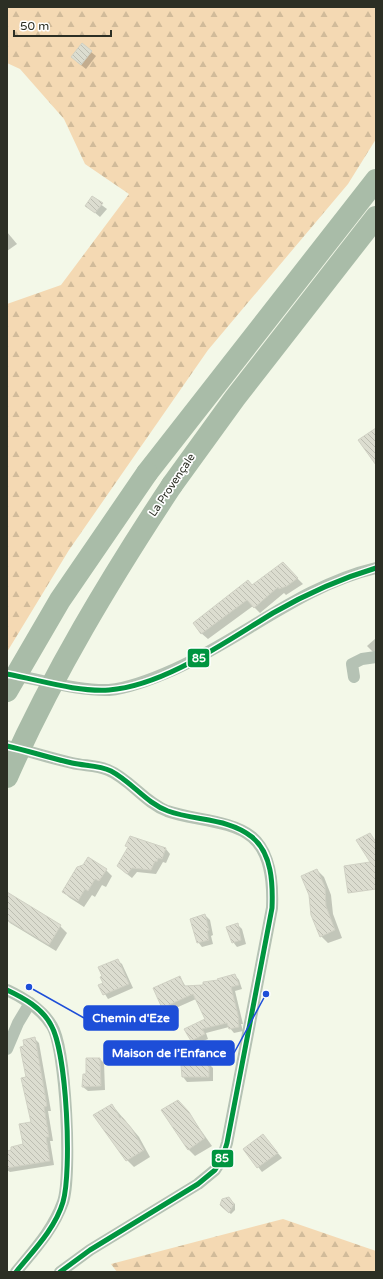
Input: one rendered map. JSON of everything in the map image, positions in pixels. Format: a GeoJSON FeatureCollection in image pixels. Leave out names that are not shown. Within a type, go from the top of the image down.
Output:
{"type":"FeatureCollection","features":[{"type":"Feature","properties":{"kind":"highway"},"geometry":{"type":"LineString","coordinates":[[7,691],[60,600],[147,472],[376,180]]}},
{"type":"Feature","properties":{"kind":"highway","name":"La Provençale"},"geometry":{"type":"LineString","coordinates":[[7,777],[47,693],[76,639],[108,585],[172,485],[235,398],[376,217]]}},
{"type":"Feature","properties":{"kind":"street"},"geometry":{"type":"LineString","coordinates":[[7,674],[90,689],[109,690],[130,685],[159,676],[192,661],[310,594],[362,572],[376,568]]}},
{"type":"Feature","properties":{"kind":"street"},"geometry":{"type":"LineString","coordinates":[[354,677],[352,664],[362,659],[376,658]]}},
{"type":"Feature","properties":{"kind":"street"},"geometry":{"type":"LineString","coordinates":[[7,746],[73,763],[108,770],[118,775],[158,807],[183,816],[228,826],[245,833],[253,838],[266,860],[273,889],[272,908],[228,1143],[222,1159],[215,1170],[198,1184],[90,1250],[60,1272]]}},
{"type":"Feature","properties":{"kind":"street"},"geometry":{"type":"LineString","coordinates":[[7,990],[30,1003],[52,1026],[58,1041],[66,1111],[66,1189],[57,1216],[41,1242],[16,1272]]}},
{"type":"Feature","properties":{"kind":"street"},"geometry":{"type":"LineString","coordinates":[[7,1049],[18,1023],[30,1003]]}},
{"type":"Feature","properties":{"kind":"green space"},"geometry":{"type":"Polygon","coordinates":[[[7,7],[376,7],[376,139],[348,184],[208,350],[69,550],[7,652],[7,304],[61,285],[129,194],[85,164],[64,119],[20,69],[7,63],[7,7]]]}},
{"type":"Feature","properties":{"kind":"green space"},"geometry":{"type":"Polygon","coordinates":[[[283,1219],[376,1251],[376,1272],[117,1272],[111,1264],[283,1219]]]}},
{"type":"Feature","properties":{"kind":"building"},"geometry":{"type":"Polygon","coordinates":[[[82,43],[92,51],[81,65],[71,57],[82,43]]]}},
{"type":"Feature","properties":{"kind":"building"},"geometry":{"type":"Polygon","coordinates":[[[92,196],[103,203],[95,213],[85,206],[92,196]]]}},
{"type":"Feature","properties":{"kind":"building"},"geometry":{"type":"Polygon","coordinates":[[[376,428],[376,465],[358,440],[376,428]]]}},
{"type":"Feature","properties":{"kind":"building"},"geometry":{"type":"Polygon","coordinates":[[[283,562],[298,578],[287,586],[279,589],[278,587],[254,608],[247,600],[201,634],[193,623],[248,580],[252,585],[283,562]]]}},
{"type":"Feature","properties":{"kind":"building"},"geometry":{"type":"Polygon","coordinates":[[[370,833],[376,842],[376,889],[348,893],[344,866],[370,862],[356,840],[370,833]]]}},
{"type":"Feature","properties":{"kind":"building"},"geometry":{"type":"Polygon","coordinates":[[[130,836],[166,848],[162,859],[158,858],[157,862],[155,861],[151,870],[132,868],[127,874],[117,866],[128,847],[125,846],[130,836]]]}},
{"type":"Feature","properties":{"kind":"building"},"geometry":{"type":"Polygon","coordinates":[[[88,857],[107,869],[99,881],[95,879],[88,891],[85,889],[78,901],[62,892],[77,867],[83,865],[88,857]]]}},
{"type":"Feature","properties":{"kind":"building"},"geometry":{"type":"Polygon","coordinates":[[[317,869],[325,887],[326,906],[335,930],[320,937],[311,915],[309,895],[301,876],[317,869]]]}},
{"type":"Feature","properties":{"kind":"building"},"geometry":{"type":"Polygon","coordinates":[[[7,892],[61,925],[49,945],[7,920],[7,892]]]}},
{"type":"Feature","properties":{"kind":"building"},"geometry":{"type":"Polygon","coordinates":[[[205,914],[209,930],[207,931],[209,940],[197,943],[190,919],[205,914]]]}},
{"type":"Feature","properties":{"kind":"building"},"geometry":{"type":"Polygon","coordinates":[[[238,923],[241,940],[232,943],[226,927],[238,923]]]}},
{"type":"Feature","properties":{"kind":"building"},"geometry":{"type":"Polygon","coordinates":[[[118,959],[129,984],[103,995],[98,985],[103,983],[98,967],[118,959]]]}},
{"type":"Feature","properties":{"kind":"building"},"geometry":{"type":"Polygon","coordinates":[[[235,974],[239,985],[231,987],[239,1019],[239,1027],[229,1029],[227,1023],[202,1029],[205,1034],[191,1041],[184,1029],[205,1019],[193,994],[162,1008],[153,988],[180,976],[184,986],[203,985],[203,982],[218,980],[217,979],[235,974]]]}},
{"type":"Feature","properties":{"kind":"building"},"geometry":{"type":"Polygon","coordinates":[[[35,1037],[47,1106],[44,1107],[49,1137],[46,1137],[50,1161],[7,1168],[7,1151],[11,1150],[11,1147],[23,1144],[19,1124],[31,1122],[21,1078],[26,1077],[20,1047],[24,1046],[23,1040],[35,1037]]]}},
{"type":"Feature","properties":{"kind":"building"},"geometry":{"type":"Polygon","coordinates":[[[86,1058],[100,1058],[101,1086],[82,1087],[83,1074],[86,1074],[86,1058]]]}},
{"type":"Feature","properties":{"kind":"building"},"geometry":{"type":"Polygon","coordinates":[[[191,1062],[209,1062],[209,1077],[182,1077],[181,1065],[192,1064],[191,1062]]]}},
{"type":"Feature","properties":{"kind":"building"},"geometry":{"type":"Polygon","coordinates":[[[178,1100],[189,1112],[205,1138],[188,1150],[161,1110],[178,1100]]]}},
{"type":"Feature","properties":{"kind":"building"},"geometry":{"type":"Polygon","coordinates":[[[112,1104],[120,1118],[122,1117],[132,1129],[144,1150],[126,1161],[93,1115],[112,1104]]]}},
{"type":"Feature","properties":{"kind":"building"},"geometry":{"type":"Polygon","coordinates":[[[263,1134],[278,1153],[257,1168],[243,1149],[263,1134]]]}},
{"type":"Feature","properties":{"kind":"building"},"geometry":{"type":"Polygon","coordinates":[[[229,1197],[234,1204],[229,1213],[220,1205],[222,1199],[229,1197]]]}},
{"type":"Feature","properties":{"kind":"transit line","name":"85"},"geometry":{"type":"LineString","coordinates":[[7,674],[83,689],[109,690],[130,687],[173,671],[215,649],[273,613],[310,593],[376,568]]}},
{"type":"Feature","properties":{"kind":"transit line","name":"85"},"geometry":{"type":"LineString","coordinates":[[7,746],[72,763],[106,769],[126,781],[153,803],[168,811],[222,823],[243,831],[252,837],[264,851],[270,870],[271,879],[272,908],[227,1143],[222,1159],[215,1170],[198,1184],[90,1250],[60,1272]]}},
{"type":"Feature","properties":{"kind":"transit line","name":"85"},"geometry":{"type":"LineString","coordinates":[[7,990],[26,1000],[38,1009],[43,1013],[51,1025],[61,1060],[67,1140],[66,1187],[63,1202],[55,1221],[43,1239],[16,1272]]}},
{"type":"Feature","properties":{"kind":"place","name":"Chemin d'Eze"},"geometry":{"type":"Point","coordinates":[29,987]}},
{"type":"Feature","properties":{"kind":"place","name":"Maison de l’Enfance"},"geometry":{"type":"Point","coordinates":[266,994]}}]}
